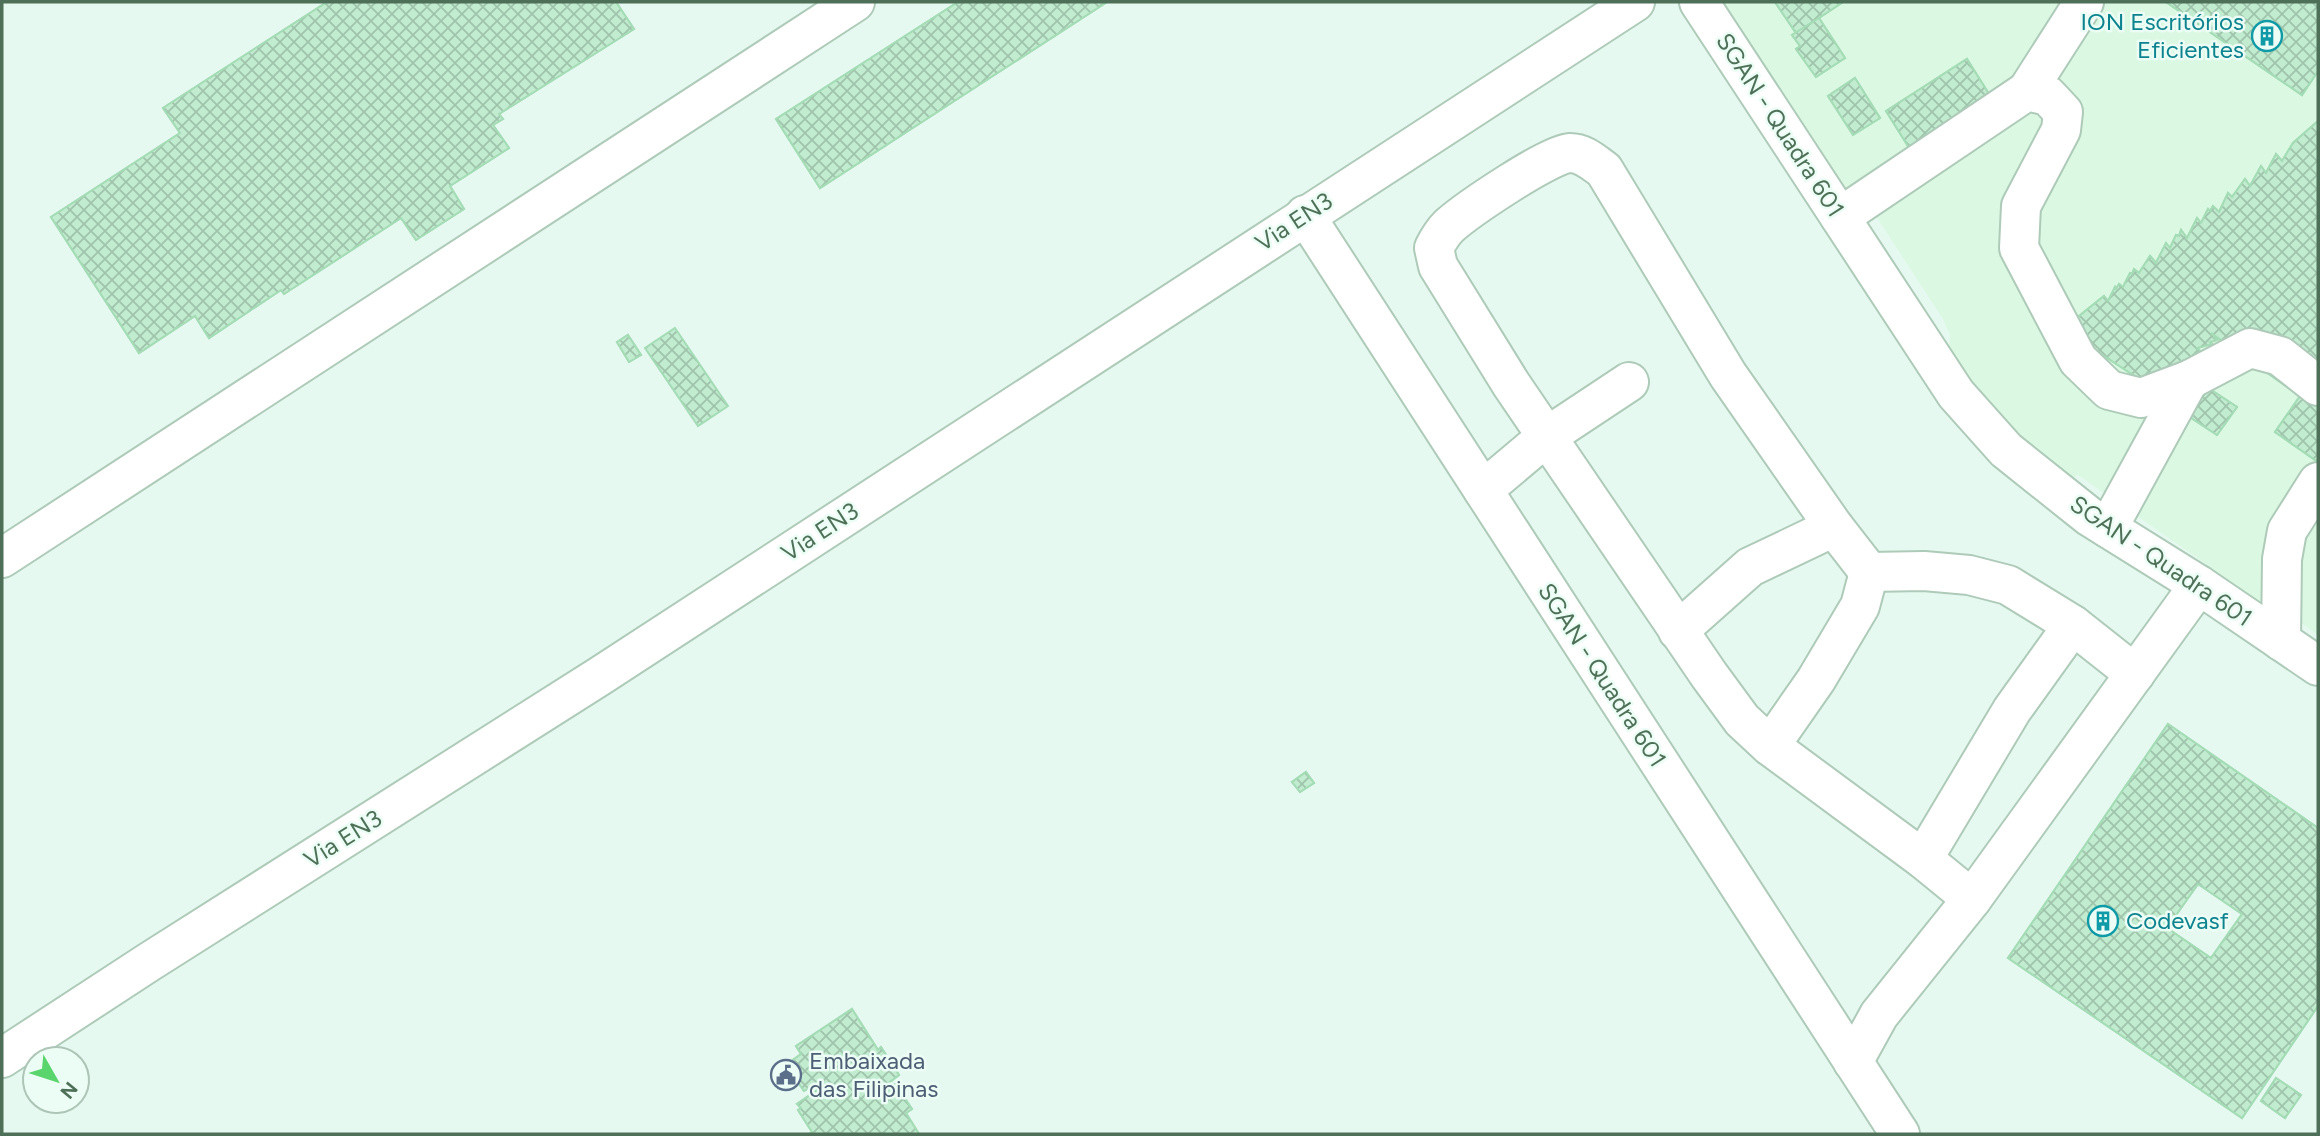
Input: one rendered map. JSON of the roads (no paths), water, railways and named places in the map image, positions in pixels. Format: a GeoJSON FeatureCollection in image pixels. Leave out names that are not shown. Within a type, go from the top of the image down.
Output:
{"type":"FeatureCollection","features":[{"type":"Feature","properties":{"kind":"street"},"geometry":{"type":"LineString","coordinates":[[2,558],[855,2]]}},
{"type":"Feature","properties":{"kind":"street","name":"Via EN3"},"geometry":{"type":"LineString","coordinates":[[2,1058],[600,676],[1635,2]]}},
{"type":"Feature","properties":{"kind":"street","name":"SGAN - Quadra 601"},"geometry":{"type":"LineString","coordinates":[[1699,2],[1956,394],[2006,450],[2090,517],[2199,585],[2318,666]]}},
{"type":"Feature","properties":{"kind":"street"},"geometry":{"type":"LineString","coordinates":[[1840,217],[2027,90],[2084,2]]}},
{"type":"Feature","properties":{"kind":"street"},"geometry":{"type":"LineString","coordinates":[[2027,90],[2048,96],[2063,112],[2062,131],[2021,206],[2019,248],[2078,360],[2109,390],[2141,398],[2189,380],[2250,348],[2280,356],[2318,386]]}},
{"type":"Feature","properties":{"kind":"street"},"geometry":{"type":"LineString","coordinates":[[1869,572],[1834,527],[1728,375],[1604,170],[1582,155],[1570,153],[1556,156],[1505,187],[1441,234],[1434,248],[1438,266],[1511,384],[1678,631],[1742,720],[1770,746],[1923,859],[1972,899]]}},
{"type":"Feature","properties":{"kind":"street","name":"SGAN - Quadra 601"},"geometry":{"type":"LineString","coordinates":[[1305,215],[1900,1134]]}},
{"type":"Feature","properties":{"kind":"street"},"geometry":{"type":"LineString","coordinates":[[2108,528],[2189,380]]}},
{"type":"Feature","properties":{"kind":"street"},"geometry":{"type":"LineString","coordinates":[[1483,490],[1546,437],[1629,382]]}},
{"type":"Feature","properties":{"kind":"street"},"geometry":{"type":"LineString","coordinates":[[2281,641],[2282,559],[2287,531],[2318,482]]}},
{"type":"Feature","properties":{"kind":"street"},"geometry":{"type":"LineString","coordinates":[[1678,631],[1750,567],[1834,527]]}},
{"type":"Feature","properties":{"kind":"street"},"geometry":{"type":"LineString","coordinates":[[1869,572],[1924,571],[1969,575],[2008,586],[2073,625],[2135,674]]}},
{"type":"Feature","properties":{"kind":"street"},"geometry":{"type":"LineString","coordinates":[[1770,746],[1816,680],[1860,606],[1869,572]]}},
{"type":"Feature","properties":{"kind":"street"},"geometry":{"type":"LineString","coordinates":[[1853,1062],[1878,1014],[1972,899],[2199,585]]}},
{"type":"Feature","properties":{"kind":"street"},"geometry":{"type":"LineString","coordinates":[[1923,859],[2012,710],[2073,625]]}},
{"type":"Feature","properties":{"kind":"place","name":"ION Escritórios Eficientes"},"geometry":{"type":"Point","coordinates":[2267,36]}},
{"type":"Feature","properties":{"kind":"place","name":"Codevasf"},"geometry":{"type":"Point","coordinates":[2103,921]}},
{"type":"Feature","properties":{"kind":"place","name":"Embaixada das Filipinas"},"geometry":{"type":"Point","coordinates":[786,1075]}}]}
